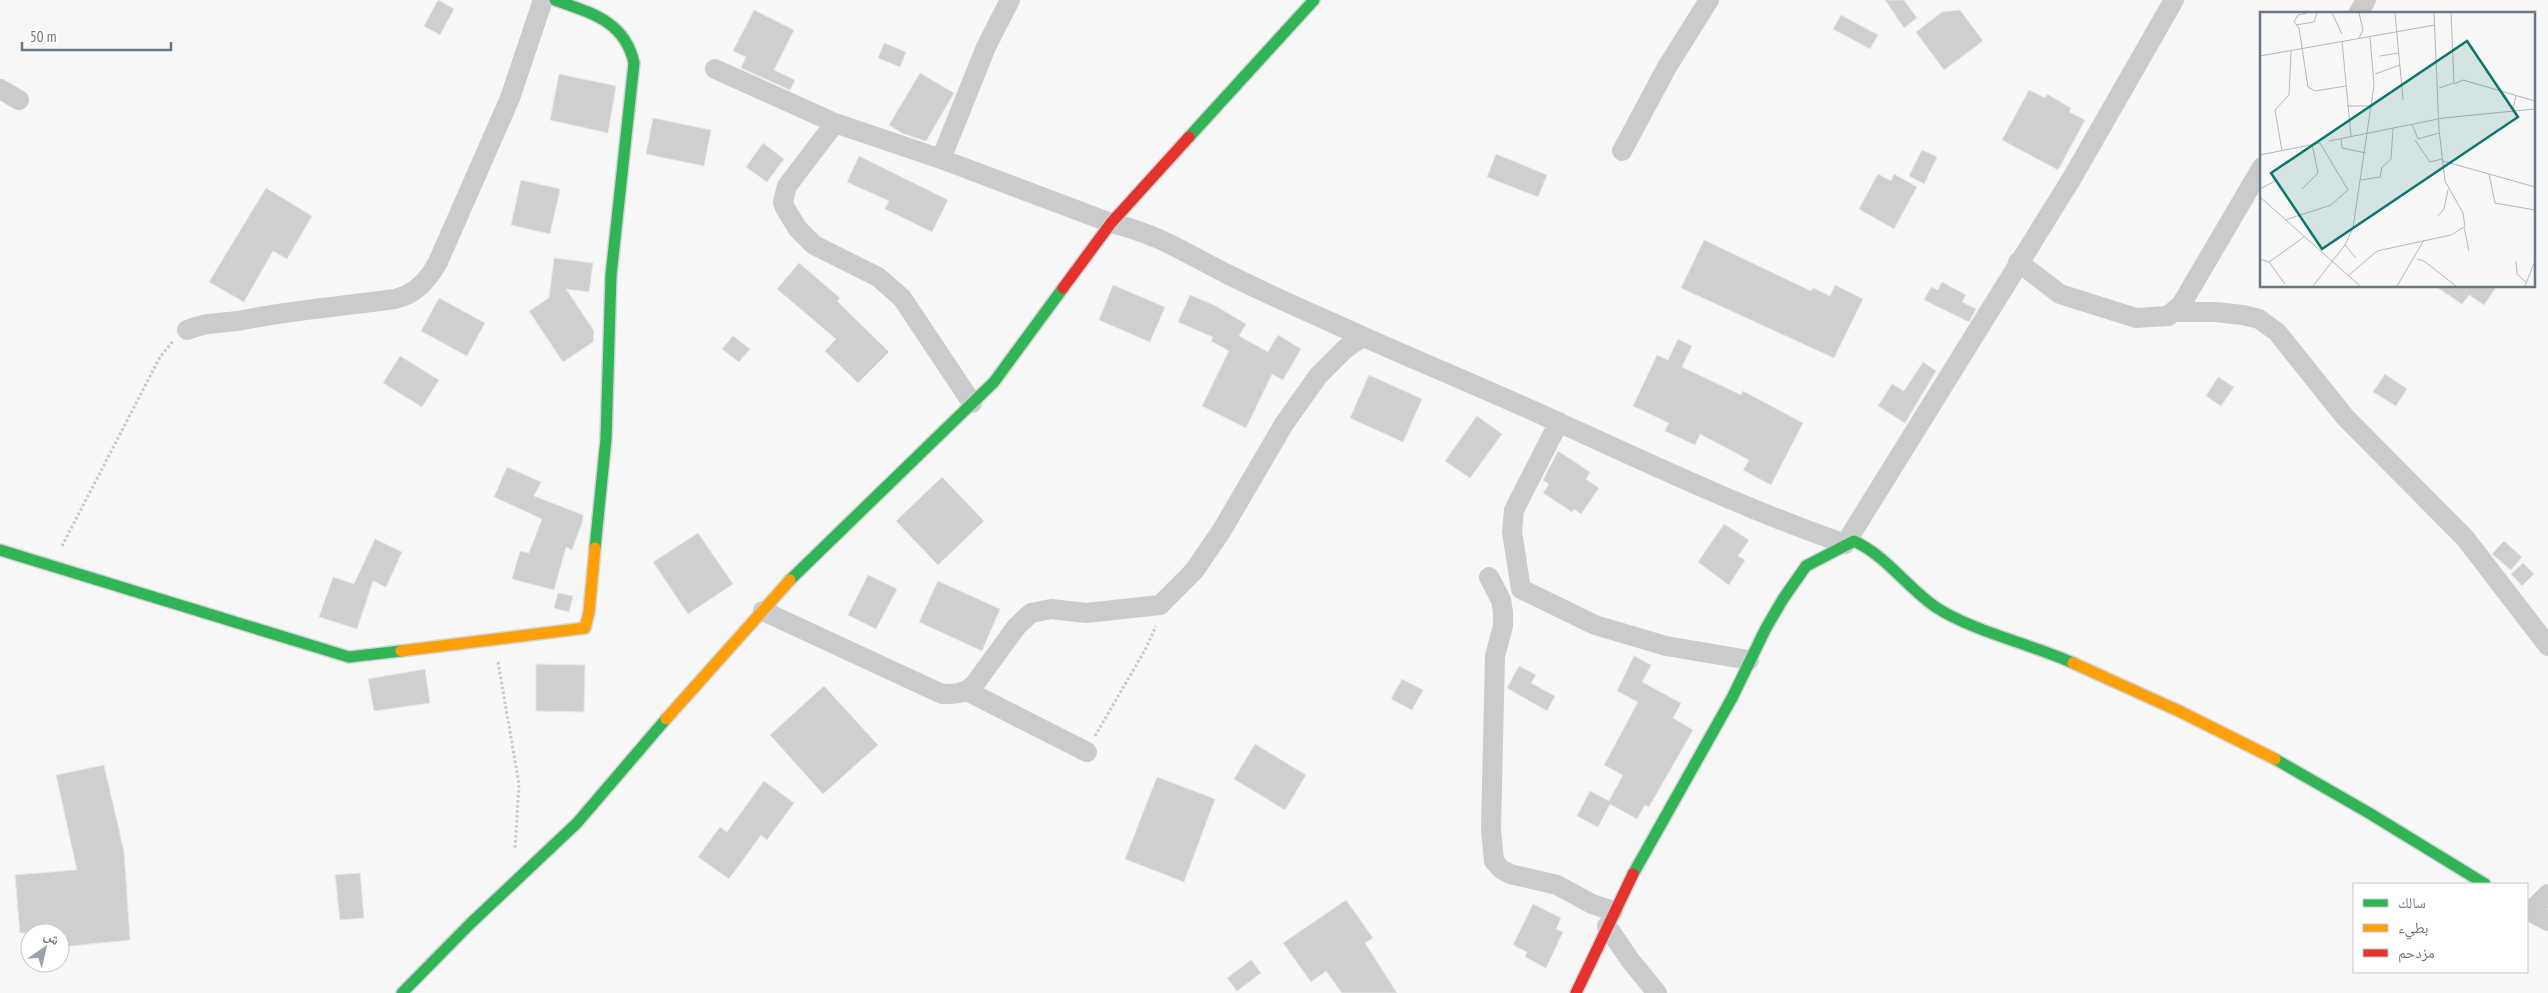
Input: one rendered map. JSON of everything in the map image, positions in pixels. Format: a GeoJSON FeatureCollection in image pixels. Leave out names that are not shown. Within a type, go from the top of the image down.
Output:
{"type":"FeatureCollection","features":[{"type":"Feature","properties":{"kind":"street"},"geometry":{"type":"LineString","coordinates":[[187,330],[204,323],[241,320],[273,313],[320,310],[395,299],[404,297],[425,282],[438,262],[510,98],[542,0]]}},
{"type":"Feature","properties":{"kind":"street"},"geometry":{"type":"LineString","coordinates":[[0,550],[348,657],[494,641],[585,628],[589,612],[606,439],[611,275],[634,57],[623,34],[612,24],[555,0]]}},
{"type":"Feature","properties":{"kind":"street"},"geometry":{"type":"LineString","coordinates":[[941,158],[986,47],[1010,0]]}},
{"type":"Feature","properties":{"kind":"street"},"geometry":{"type":"LineString","coordinates":[[1622,151],[1666,68],[1709,0]]}},
{"type":"Feature","properties":{"kind":"street"},"geometry":{"type":"LineString","coordinates":[[1846,544],[1934,404],[2018,262],[2072,178],[2174,0]]}},
{"type":"Feature","properties":{"kind":"street"},"geometry":{"type":"LineString","coordinates":[[2359,12],[2366,0]]}},
{"type":"Feature","properties":{"kind":"street"},"geometry":{"type":"LineString","coordinates":[[402,993],[514,882],[551,850],[577,823],[636,752],[792,578],[994,382],[1111,223],[1305,2]]}},
{"type":"Feature","properties":{"kind":"street"},"geometry":{"type":"LineString","coordinates":[[715,69],[835,123],[941,158],[1111,223],[1140,230],[1169,242],[1228,275],[1362,337],[1559,422],[1786,524],[1846,544]]}},
{"type":"Feature","properties":{"kind":"street"},"geometry":{"type":"LineString","coordinates":[[0,89],[19,100]]}},
{"type":"Feature","properties":{"kind":"street"},"geometry":{"type":"LineString","coordinates":[[835,123],[787,186],[783,202],[785,208],[798,229],[814,245],[878,277],[902,298],[972,402]]}},
{"type":"Feature","properties":{"kind":"street"},"geometry":{"type":"LineString","coordinates":[[2018,262],[2060,294],[2136,318],[2168,316],[2181,305],[2260,171]]}},
{"type":"Feature","properties":{"kind":"street"},"geometry":{"type":"LineString","coordinates":[[2173,312],[2215,312],[2243,315],[2259,319],[2277,332],[2345,417],[2465,538],[2548,646]]}},
{"type":"Feature","properties":{"kind":"street"},"geometry":{"type":"LineString","coordinates":[[967,691],[1017,626],[1031,614],[1051,609],[1086,613],[1160,606],[1194,572],[1222,530],[1284,424],[1318,376],[1345,350],[1362,337]]}},
{"type":"Feature","properties":{"kind":"street"},"geometry":{"type":"LineString","coordinates":[[1559,422],[1514,510],[1512,532],[1521,589],[1595,625],[1666,646],[1749,660]]}},
{"type":"Feature","properties":{"kind":"street"},"geometry":{"type":"LineString","coordinates":[[1576,993],[1643,853],[1732,698],[1749,660],[1782,599],[1806,566],[1854,541],[1869,546],[1883,556],[1919,593],[1950,615],[2058,656],[2248,746],[2326,786],[2482,883]]}},
{"type":"Feature","properties":{"kind":"street"},"geometry":{"type":"LineString","coordinates":[[1489,577],[1501,600],[1502,612],[1502,626],[1495,656],[1491,829],[1494,861],[1501,869],[1510,874],[1557,885],[1592,904],[1610,919],[1657,993]]}},
{"type":"Feature","properties":{"kind":"street"},"geometry":{"type":"LineString","coordinates":[[763,611],[942,694],[967,691],[1087,752]]}},
{"type":"Feature","properties":{"kind":"street"},"geometry":{"type":"LineString","coordinates":[[2548,894],[2528,911],[2548,921]]}},
{"type":"Feature","properties":{"kind":"path"},"geometry":{"type":"LineString","coordinates":[[51,566],[160,357],[178,335],[187,330]]}},
{"type":"Feature","properties":{"kind":"path"},"geometry":{"type":"LineString","coordinates":[[1087,752],[1145,650],[1156,627],[1160,606]]}},
{"type":"Feature","properties":{"kind":"path"},"geometry":{"type":"LineString","coordinates":[[494,641],[519,784],[514,882]]}},
{"type":"Feature","properties":{"kind":"building"},"geometry":{"type":"Polygon","coordinates":[[[438,0],[454,9],[440,35],[424,26],[438,0]]]}},
{"type":"Feature","properties":{"kind":"building"},"geometry":{"type":"Polygon","coordinates":[[[1885,0],[1904,0],[1917,18],[1904,28],[1885,0]]]}},
{"type":"Feature","properties":{"kind":"building"},"geometry":{"type":"Polygon","coordinates":[[[754,10],[794,30],[774,70],[795,80],[790,90],[741,68],[746,57],[733,51],[754,10]]]}},
{"type":"Feature","properties":{"kind":"building"},"geometry":{"type":"Polygon","coordinates":[[[1960,10],[1983,41],[1944,70],[1916,32],[1942,12],[1960,10]]]}},
{"type":"Feature","properties":{"kind":"building"},"geometry":{"type":"Polygon","coordinates":[[[1841,15],[1878,35],[1870,49],[1833,29],[1841,15]]]}},
{"type":"Feature","properties":{"kind":"building"},"geometry":{"type":"Polygon","coordinates":[[[884,43],[906,52],[900,67],[878,58],[884,43]]]}},
{"type":"Feature","properties":{"kind":"building"},"geometry":{"type":"Polygon","coordinates":[[[920,73],[954,93],[926,141],[904,134],[889,125],[920,73]]]}},
{"type":"Feature","properties":{"kind":"building"},"geometry":{"type":"Polygon","coordinates":[[[559,74],[616,86],[608,133],[550,120],[559,74]]]}},
{"type":"Feature","properties":{"kind":"building"},"geometry":{"type":"Polygon","coordinates":[[[2029,90],[2045,98],[2047,94],[2071,108],[2069,112],[2085,120],[2058,170],[2002,140],[2029,90]]]}},
{"type":"Feature","properties":{"kind":"building"},"geometry":{"type":"Polygon","coordinates":[[[653,118],[711,130],[704,166],[646,154],[653,118]]]}},
{"type":"Feature","properties":{"kind":"building"},"geometry":{"type":"Polygon","coordinates":[[[763,143],[784,159],[767,182],[746,167],[763,143]]]}},
{"type":"Feature","properties":{"kind":"building"},"geometry":{"type":"Polygon","coordinates":[[[1922,150],[1937,157],[1924,184],[1909,176],[1922,150]]]}},
{"type":"Feature","properties":{"kind":"building"},"geometry":{"type":"Polygon","coordinates":[[[1496,154],[1547,175],[1538,197],[1487,177],[1496,154]]]}},
{"type":"Feature","properties":{"kind":"building"},"geometry":{"type":"Polygon","coordinates":[[[859,156],[948,200],[932,232],[885,209],[889,201],[847,182],[859,156]]]}},
{"type":"Feature","properties":{"kind":"building"},"geometry":{"type":"Polygon","coordinates":[[[1878,174],[1891,181],[1894,174],[1917,187],[1894,229],[1859,209],[1878,174]]]}},
{"type":"Feature","properties":{"kind":"building"},"geometry":{"type":"Polygon","coordinates":[[[521,180],[560,189],[550,234],[511,225],[521,180]]]}},
{"type":"Feature","properties":{"kind":"building"},"geometry":{"type":"Polygon","coordinates":[[[266,188],[312,216],[287,259],[273,251],[244,302],[209,282],[266,188]]]}},
{"type":"Feature","properties":{"kind":"building"},"geometry":{"type":"Polygon","coordinates":[[[1704,240],[1811,291],[1813,288],[1830,296],[1835,285],[1863,299],[1834,358],[1681,288],[1704,240]]]}},
{"type":"Feature","properties":{"kind":"building"},"geometry":{"type":"Polygon","coordinates":[[[554,258],[593,263],[589,292],[566,289],[594,331],[593,342],[563,362],[529,311],[549,298],[554,258]]]}},
{"type":"Feature","properties":{"kind":"building"},"geometry":{"type":"Polygon","coordinates":[[[799,263],[840,298],[837,301],[889,352],[858,383],[825,351],[836,339],[777,289],[799,263]]]}},
{"type":"Feature","properties":{"kind":"building"},"geometry":{"type":"Polygon","coordinates":[[[1942,282],[1966,295],[1962,302],[1976,309],[1969,322],[1924,300],[1931,287],[1938,290],[1942,282]]]}},
{"type":"Feature","properties":{"kind":"building"},"geometry":{"type":"Polygon","coordinates":[[[1113,285],[1165,307],[1150,342],[1099,320],[1113,285]]]}},
{"type":"Feature","properties":{"kind":"building"},"geometry":{"type":"Polygon","coordinates":[[[2438,288],[2496,288],[2484,305],[2469,295],[2462,304],[2438,288]]]}},
{"type":"Feature","properties":{"kind":"building"},"geometry":{"type":"Polygon","coordinates":[[[1190,295],[1214,305],[1246,324],[1239,336],[1268,352],[1278,335],[1301,349],[1283,380],[1272,374],[1246,428],[1202,406],[1229,351],[1211,341],[1213,337],[1178,322],[1190,295]]]}},
{"type":"Feature","properties":{"kind":"building"},"geometry":{"type":"Polygon","coordinates":[[[439,298],[485,323],[467,356],[421,331],[439,298]]]}},
{"type":"Feature","properties":{"kind":"building"},"geometry":{"type":"Polygon","coordinates":[[[733,336],[750,349],[739,362],[722,349],[733,336]]]}},
{"type":"Feature","properties":{"kind":"building"},"geometry":{"type":"Polygon","coordinates":[[[1678,339],[1692,346],[1682,367],[1741,395],[1743,391],[1803,423],[1771,485],[1743,470],[1749,460],[1700,434],[1695,445],[1665,431],[1669,423],[1633,406],[1657,355],[1668,360],[1678,339]]]}},
{"type":"Feature","properties":{"kind":"building"},"geometry":{"type":"Polygon","coordinates":[[[400,356],[439,380],[422,407],[383,383],[400,356]]]}},
{"type":"Feature","properties":{"kind":"building"},"geometry":{"type":"Polygon","coordinates":[[[1923,362],[1936,371],[1905,423],[1878,406],[1892,384],[1904,391],[1923,362]]]}},
{"type":"Feature","properties":{"kind":"building"},"geometry":{"type":"Polygon","coordinates":[[[2385,374],[2407,389],[2396,406],[2373,392],[2385,374]]]}},
{"type":"Feature","properties":{"kind":"building"},"geometry":{"type":"Polygon","coordinates":[[[1369,375],[1422,399],[1403,442],[1350,418],[1369,375]]]}},
{"type":"Feature","properties":{"kind":"building"},"geometry":{"type":"Polygon","coordinates":[[[2218,377],[2234,387],[2221,406],[2206,396],[2218,377]]]}},
{"type":"Feature","properties":{"kind":"building"},"geometry":{"type":"Polygon","coordinates":[[[1477,416],[1502,434],[1470,478],[1445,461],[1477,416]]]}},
{"type":"Feature","properties":{"kind":"building"},"geometry":{"type":"Polygon","coordinates":[[[1558,451],[1590,472],[1586,479],[1599,488],[1581,514],[1574,509],[1572,512],[1543,493],[1549,484],[1543,480],[1558,451]]]}},
{"type":"Feature","properties":{"kind":"building"},"geometry":{"type":"Polygon","coordinates":[[[507,467],[541,482],[534,496],[583,515],[572,550],[566,547],[554,590],[512,579],[520,551],[529,553],[542,519],[494,497],[507,467]]]}},
{"type":"Feature","properties":{"kind":"building"},"geometry":{"type":"Polygon","coordinates":[[[942,477],[984,521],[938,565],[896,521],[942,477]]]}},
{"type":"Feature","properties":{"kind":"building"},"geometry":{"type":"Polygon","coordinates":[[[1724,524],[1749,540],[1738,556],[1745,560],[1729,585],[1698,562],[1724,524]]]}},
{"type":"Feature","properties":{"kind":"building"},"geometry":{"type":"Polygon","coordinates":[[[698,533],[733,584],[688,614],[653,562],[698,533]]]}},
{"type":"Feature","properties":{"kind":"building"},"geometry":{"type":"Polygon","coordinates":[[[375,539],[402,552],[386,587],[373,581],[357,629],[319,617],[333,577],[354,584],[375,539]]]}},
{"type":"Feature","properties":{"kind":"building"},"geometry":{"type":"Polygon","coordinates":[[[2504,541],[2522,557],[2511,570],[2492,554],[2504,541]]]}},
{"type":"Feature","properties":{"kind":"building"},"geometry":{"type":"Polygon","coordinates":[[[2523,563],[2534,574],[2522,586],[2511,574],[2523,563]]]}},
{"type":"Feature","properties":{"kind":"building"},"geometry":{"type":"Polygon","coordinates":[[[868,575],[897,589],[876,629],[848,615],[868,575]]]}},
{"type":"Feature","properties":{"kind":"building"},"geometry":{"type":"Polygon","coordinates":[[[938,581],[1000,609],[982,651],[919,622],[938,581]]]}},
{"type":"Feature","properties":{"kind":"building"},"geometry":{"type":"Polygon","coordinates":[[[558,593],[573,596],[569,612],[554,608],[558,593]]]}},
{"type":"Feature","properties":{"kind":"building"},"geometry":{"type":"Polygon","coordinates":[[[1634,656],[1651,665],[1642,682],[1681,703],[1673,718],[1693,730],[1649,807],[1645,805],[1637,819],[1610,804],[1598,827],[1577,816],[1590,791],[1609,801],[1623,775],[1604,765],[1638,702],[1617,691],[1634,656]]]}},
{"type":"Feature","properties":{"kind":"building"},"geometry":{"type":"Polygon","coordinates":[[[536,664],[585,665],[584,712],[536,711],[536,664]]]}},
{"type":"Feature","properties":{"kind":"building"},"geometry":{"type":"Polygon","coordinates":[[[1519,666],[1536,675],[1531,683],[1555,696],[1547,711],[1507,688],[1519,666]]]}},
{"type":"Feature","properties":{"kind":"building"},"geometry":{"type":"Polygon","coordinates":[[[425,669],[430,703],[374,711],[368,679],[425,669]]]}},
{"type":"Feature","properties":{"kind":"building"},"geometry":{"type":"Polygon","coordinates":[[[1402,679],[1423,690],[1412,710],[1391,699],[1402,679]]]}},
{"type":"Feature","properties":{"kind":"building"},"geometry":{"type":"Polygon","coordinates":[[[824,686],[878,745],[823,794],[770,735],[824,686]]]}},
{"type":"Feature","properties":{"kind":"building"},"geometry":{"type":"Polygon","coordinates":[[[1255,744],[1306,775],[1285,810],[1234,779],[1255,744]]]}},
{"type":"Feature","properties":{"kind":"building"},"geometry":{"type":"Polygon","coordinates":[[[104,765],[124,852],[130,940],[70,946],[70,923],[20,923],[20,933],[15,875],[77,870],[56,775],[104,765]]]}},
{"type":"Feature","properties":{"kind":"building"},"geometry":{"type":"Polygon","coordinates":[[[1157,777],[1215,799],[1184,882],[1125,859],[1157,777]]]}},
{"type":"Feature","properties":{"kind":"building"},"geometry":{"type":"Polygon","coordinates":[[[764,781],[794,803],[767,840],[761,835],[729,879],[698,857],[720,827],[727,832],[764,781]]]}},
{"type":"Feature","properties":{"kind":"building"},"geometry":{"type":"Polygon","coordinates":[[[360,873],[364,918],[340,920],[335,875],[360,873]]]}},
{"type":"Feature","properties":{"kind":"building"},"geometry":{"type":"Polygon","coordinates":[[[1346,900],[1373,938],[1365,943],[1397,993],[1342,993],[1326,971],[1311,982],[1283,943],[1346,900]]]}},
{"type":"Feature","properties":{"kind":"building"},"geometry":{"type":"Polygon","coordinates":[[[1533,904],[1561,918],[1556,929],[1563,932],[1546,968],[1525,957],[1527,952],[1513,945],[1533,904]]]}},
{"type":"Feature","properties":{"kind":"building"},"geometry":{"type":"Polygon","coordinates":[[[1251,960],[1261,973],[1237,991],[1227,978],[1251,960]]]}},
{"type":"Feature","properties":{"kind":"traffic: fast"},"geometry":{"type":"LineString","coordinates":[[555,0],[581,9],[615,28],[623,37],[634,63],[611,275],[606,439],[595,548]]}},
{"type":"Feature","properties":{"kind":"traffic: fast"},"geometry":{"type":"LineString","coordinates":[[1189,137],[1314,0]]}},
{"type":"Feature","properties":{"kind":"traffic: fast"},"geometry":{"type":"LineString","coordinates":[[790,580],[994,382],[1063,288]]}},
{"type":"Feature","properties":{"kind":"traffic: fast"},"geometry":{"type":"LineString","coordinates":[[1633,874],[1732,698],[1766,628],[1783,599],[1806,566],[1854,541],[1877,555],[1937,608],[1985,631],[2073,663]]}},
{"type":"Feature","properties":{"kind":"traffic: fast"},"geometry":{"type":"LineString","coordinates":[[0,550],[349,657],[401,651]]}},
{"type":"Feature","properties":{"kind":"traffic: fast"},"geometry":{"type":"LineString","coordinates":[[402,993],[471,923],[577,823],[666,719]]}},
{"type":"Feature","properties":{"kind":"traffic: fast"},"geometry":{"type":"LineString","coordinates":[[2275,759],[2369,813],[2483,883]]}},
{"type":"Feature","properties":{"kind":"traffic: slow"},"geometry":{"type":"LineString","coordinates":[[401,651],[585,628],[589,612],[595,548]]}},
{"type":"Feature","properties":{"kind":"traffic: slow"},"geometry":{"type":"LineString","coordinates":[[666,719],[790,580]]}},
{"type":"Feature","properties":{"kind":"traffic: slow"},"geometry":{"type":"LineString","coordinates":[[2073,663],[2179,711],[2275,759]]}},
{"type":"Feature","properties":{"kind":"traffic: jam"},"geometry":{"type":"LineString","coordinates":[[1063,288],[1111,223],[1189,137]]}},
{"type":"Feature","properties":{"kind":"traffic: jam"},"geometry":{"type":"LineString","coordinates":[[1576,993],[1633,874]]}}]}
